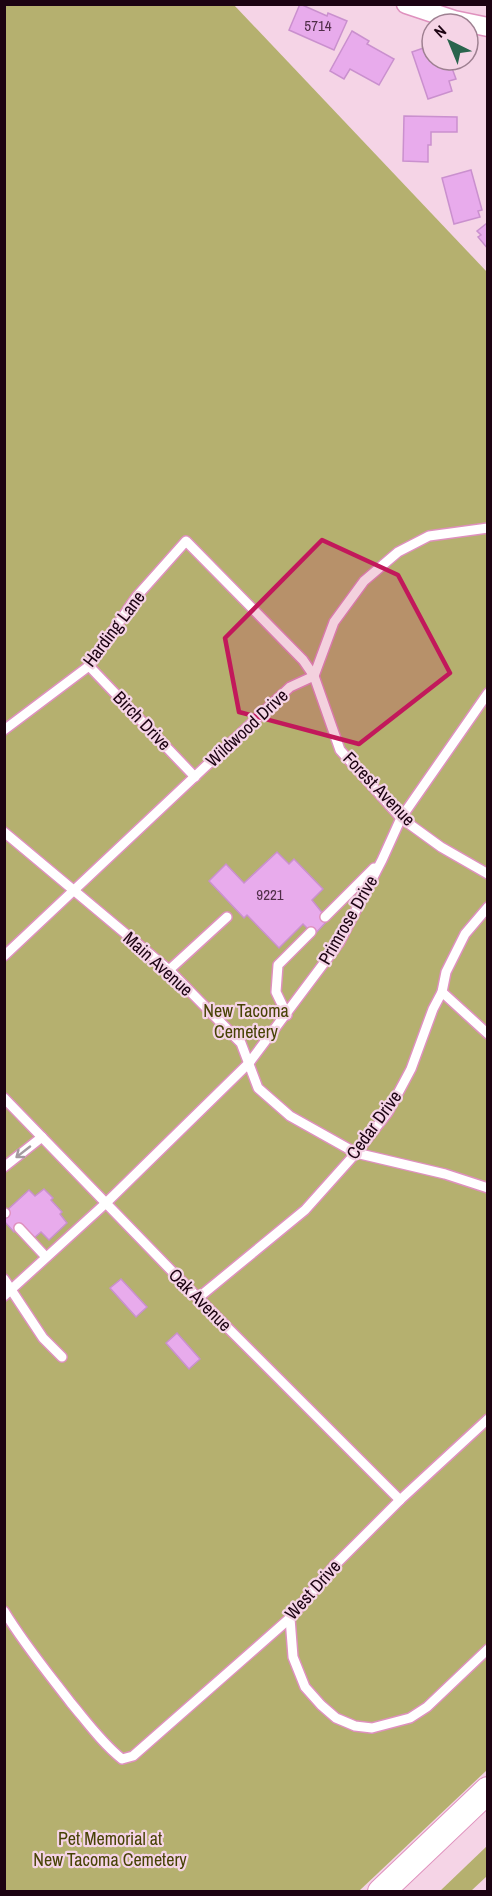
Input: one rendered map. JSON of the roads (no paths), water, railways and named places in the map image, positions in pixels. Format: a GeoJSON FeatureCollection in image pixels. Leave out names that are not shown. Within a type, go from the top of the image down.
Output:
{"type":"FeatureCollection","features":[{"type":"Feature","properties":{"kind":"street"},"geometry":{"type":"LineString","coordinates":[[406,4],[454,20],[488,27]]}},
{"type":"Feature","properties":{"kind":"street"},"geometry":{"type":"LineString","coordinates":[[381,1892],[488,1790]]}},
{"type":"Feature","properties":{"kind":"street"},"geometry":{"type":"LineString","coordinates":[[405,1892],[488,1814]]}},
{"type":"Feature","properties":{"kind":"lane"},"geometry":{"type":"LineString","coordinates":[[314,676],[334,622],[364,581],[398,552],[429,536],[488,528]]}},
{"type":"Feature","properties":{"kind":"lane","name":"Forest Avenue"},"geometry":{"type":"LineString","coordinates":[[186,541],[303,660],[314,676],[340,750],[401,818],[441,847],[488,874]]}},
{"type":"Feature","properties":{"kind":"lane","name":"Harding Lane"},"geometry":{"type":"LineString","coordinates":[[4,730],[89,666],[137,596],[186,541]]}},
{"type":"Feature","properties":{"kind":"lane","name":"Birch Drive"},"geometry":{"type":"LineString","coordinates":[[89,666],[195,777]]}},
{"type":"Feature","properties":{"kind":"lane","name":"Wildwood Drive"},"geometry":{"type":"LineString","coordinates":[[4,956],[290,687],[314,676]]}},
{"type":"Feature","properties":{"kind":"lane","name":"Primrose Drive"},"geometry":{"type":"LineString","coordinates":[[4,1296],[106,1203],[249,1063],[339,943],[401,818],[488,693]]}},
{"type":"Feature","properties":{"kind":"lane","name":"Main Avenue"},"geometry":{"type":"LineString","coordinates":[[4,832],[169,970],[241,1043],[258,1088],[290,1116],[356,1153],[445,1174],[488,1188]]}},
{"type":"Feature","properties":{"kind":"lane"},"geometry":{"type":"LineString","coordinates":[[325,917],[382,860]]}},
{"type":"Feature","properties":{"kind":"lane","name":"Cedar Drive"},"geometry":{"type":"LineString","coordinates":[[198,1298],[305,1210],[356,1153],[388,1112],[411,1069],[433,1009],[442,992],[447,972],[465,934],[488,908]]}},
{"type":"Feature","properties":{"kind":"lane"},"geometry":{"type":"LineString","coordinates":[[169,970],[227,916]]}},
{"type":"Feature","properties":{"kind":"lane"},"geometry":{"type":"LineString","coordinates":[[287,1014],[276,992],[278,965],[311,932]]}},
{"type":"Feature","properties":{"kind":"lane"},"geometry":{"type":"LineString","coordinates":[[442,992],[488,1034]]}},
{"type":"Feature","properties":{"kind":"lane","name":"Oak Avenue"},"geometry":{"type":"LineString","coordinates":[[5,1099],[198,1298],[400,1500]]}},
{"type":"Feature","properties":{"kind":"lane"},"geometry":{"type":"LineString","coordinates":[[4,1167],[42,1137]]}},
{"type":"Feature","properties":{"kind":"lane"},"geometry":{"type":"LineString","coordinates":[[19,1228],[46,1257]]}},
{"type":"Feature","properties":{"kind":"lane"},"geometry":{"type":"LineString","coordinates":[[4,1279],[12,1288],[17,1302],[43,1338],[62,1357]]}},
{"type":"Feature","properties":{"kind":"lane","name":"West Drive"},"geometry":{"type":"LineString","coordinates":[[4,1611],[18,1634],[108,1747],[122,1759],[133,1756],[290,1618],[334,1565],[488,1419]]}},
{"type":"Feature","properties":{"kind":"lane"},"geometry":{"type":"LineString","coordinates":[[290,1618],[294,1657],[305,1687],[336,1718],[354,1726],[372,1728],[410,1718],[427,1707],[488,1649]]}},
{"type":"Feature","properties":{"kind":"park label","name":"New Tacoma Cemetery"},"geometry":{"type":"Point","coordinates":[246,1021]}},
{"type":"Feature","properties":{"kind":"park label","name":"Pet Memorial at New Tacoma Cemetery"},"geometry":{"type":"Point","coordinates":[110,1849]}}]}
